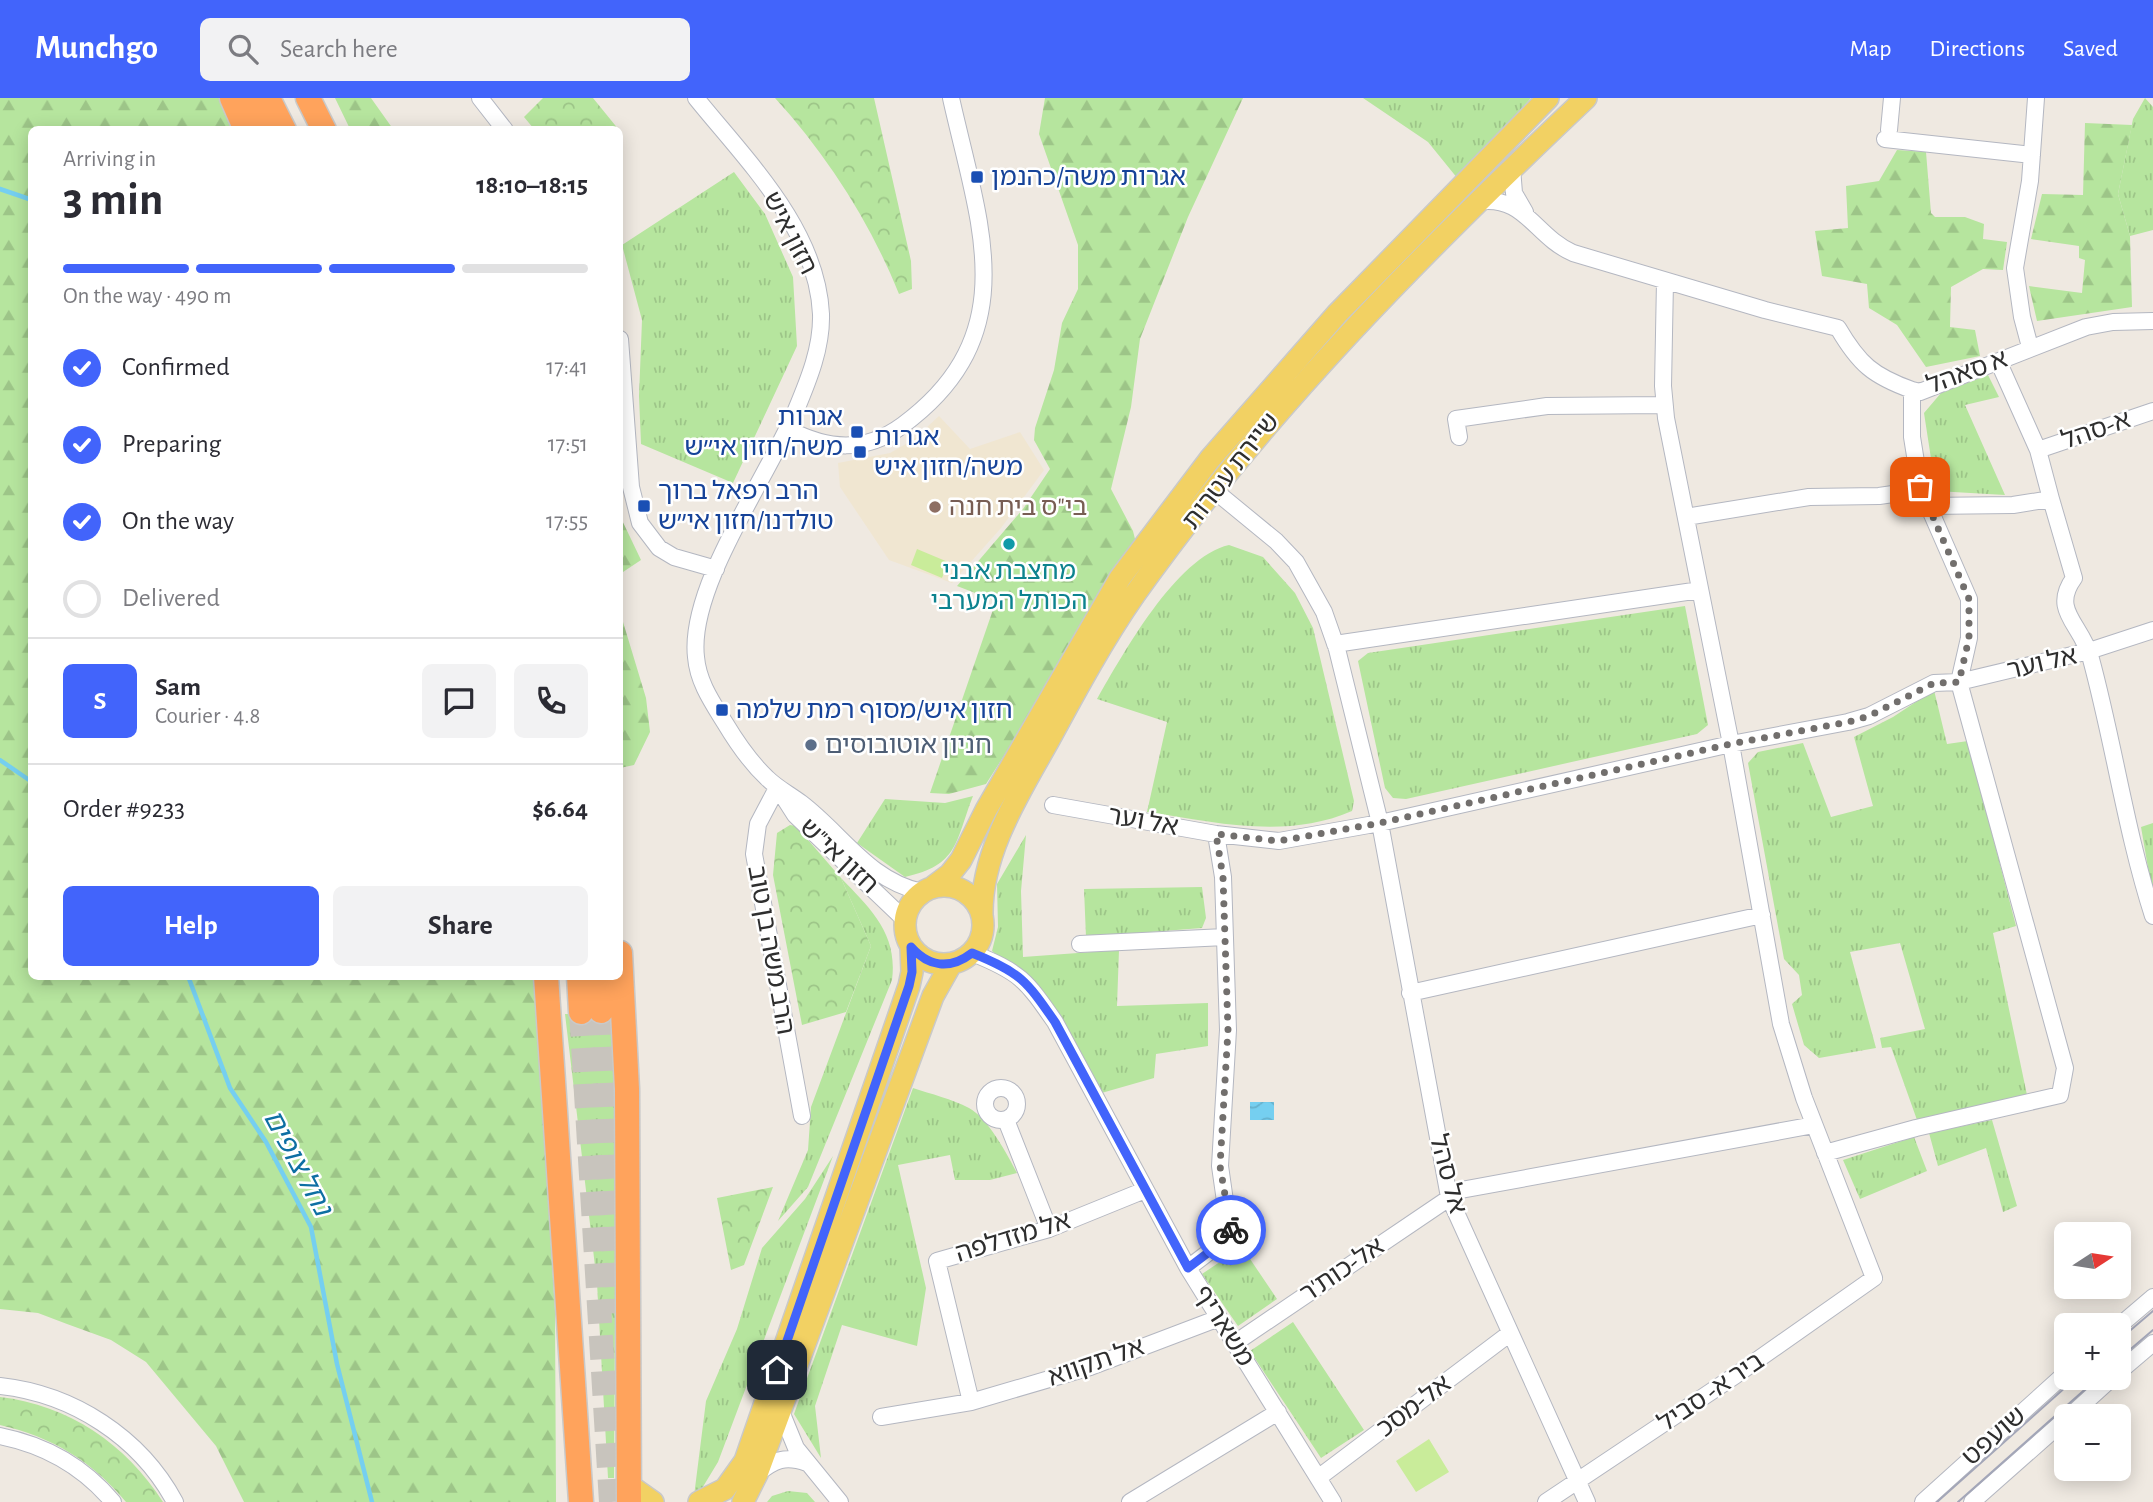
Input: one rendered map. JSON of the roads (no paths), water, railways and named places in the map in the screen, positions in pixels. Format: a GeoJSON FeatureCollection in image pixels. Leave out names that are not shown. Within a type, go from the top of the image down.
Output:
{"type":"FeatureCollection","features":[{"type":"Feature","properties":{"kind":"highway"},"geometry":{"type":"LineString","coordinates":[[232,98],[244,126]]}},
{"type":"Feature","properties":{"kind":"highway"},"geometry":{"type":"LineString","coordinates":[[251,98],[262,126]]}},
{"type":"Feature","properties":{"kind":"highway"},"geometry":{"type":"LineString","coordinates":[[268,98],[282,126]]}},
{"type":"Feature","properties":{"kind":"highway"},"geometry":{"type":"LineString","coordinates":[[293,98],[307,126]]}},
{"type":"Feature","properties":{"kind":"highway"},"geometry":{"type":"LineString","coordinates":[[308,98],[322,126]]}},
{"type":"Feature","properties":{"kind":"highway"},"geometry":{"type":"LineString","coordinates":[[546,980],[581,1502]]}},
{"type":"Feature","properties":{"kind":"highway"},"geometry":{"type":"LineString","coordinates":[[580,980],[591,1012],[598,980]]}},
{"type":"Feature","properties":{"kind":"highway"},"geometry":{"type":"LineString","coordinates":[[621,980],[628,1126],[629,1494]]}},
{"type":"Feature","properties":{"kind":"main road","name":"שיירת עטרות"},"geometry":{"type":"LineString","coordinates":[[928,889],[950,874],[961,860],[986,810],[1120,579],[1210,459],[1337,314],[1548,98]]}},
{"type":"Feature","properties":{"kind":"main road","name":"שיירת עטרות"},"geometry":{"type":"LineString","coordinates":[[982,915],[982,888],[986,871],[1021,789],[1090,666],[1135,594],[1268,424],[1360,318],[1586,98]]}},
{"type":"Feature","properties":{"kind":"main road"},"geometry":{"type":"LineString","coordinates":[[699,1502],[725,1489],[745,1461],[909,986],[912,972],[911,947],[905,934],[905,920],[913,900],[928,889],[958,888],[977,904],[982,915],[982,936],[972,953],[951,964],[928,962],[911,947]]}},
{"type":"Feature","properties":{"kind":"main road"},"geometry":{"type":"LineString","coordinates":[[743,1502],[757,1474],[933,996],[951,964]]}},
{"type":"Feature","properties":{"kind":"main road"},"geometry":{"type":"LineString","coordinates":[[629,1494],[653,1502]]}},
{"type":"Feature","properties":{"kind":"street"},"geometry":{"type":"LineString","coordinates":[[480,98],[502,126]]}},
{"type":"Feature","properties":{"kind":"street","name":"חזון איש"},"geometry":{"type":"LineString","coordinates":[[696,98],[780,205],[802,244],[815,278],[821,315],[820,338],[807,383],[788,429]]}},
{"type":"Feature","properties":{"kind":"street"},"geometry":{"type":"LineString","coordinates":[[788,429],[807,439],[840,447],[867,445],[881,440],[932,401],[965,360],[982,312],[982,253],[951,98]]}},
{"type":"Feature","properties":{"kind":"street"},"geometry":{"type":"LineString","coordinates":[[1892,98],[1887,135],[2032,155]]}},
{"type":"Feature","properties":{"kind":"street"},"geometry":{"type":"LineString","coordinates":[[2030,347],[2022,317],[2015,268],[2032,155],[2036,98]]}},
{"type":"Feature","properties":{"kind":"street"},"geometry":{"type":"LineString","coordinates":[[1512,168],[1514,193],[1531,220]]}},
{"type":"Feature","properties":{"kind":"street"},"geometry":{"type":"LineString","coordinates":[[1477,202],[1503,201],[1531,220],[1562,248],[1665,281],[1838,328],[1853,353],[1878,378],[1912,390]]}},
{"type":"Feature","properties":{"kind":"street"},"geometry":{"type":"LineString","coordinates":[[1665,281],[1664,405],[1731,744],[1781,1024],[1825,1153],[1916,1128],[2060,1095],[2065,1068],[1959,682]]}},
{"type":"Feature","properties":{"kind":"street","name":"א סאהל"},"geometry":{"type":"LineString","coordinates":[[1959,682],[1969,638],[1969,599],[1921,490],[1912,437],[1912,390],[1920,393],[1999,363],[2030,347],[2100,324],[2153,321]]}},
{"type":"Feature","properties":{"kind":"street"},"geometry":{"type":"LineString","coordinates":[[1999,363],[2038,450],[2074,578],[2064,591],[2063,603],[2089,651],[2140,877],[2153,916]]}},
{"type":"Feature","properties":{"kind":"street"},"geometry":{"type":"LineString","coordinates":[[623,379],[631,487],[640,523],[659,548],[674,557],[716,569]]}},
{"type":"Feature","properties":{"kind":"street"},"geometry":{"type":"LineString","coordinates":[[1459,437],[1456,419],[1520,408],[1664,405]]}},
{"type":"Feature","properties":{"kind":"street","name":"א-סהל"},"geometry":{"type":"LineString","coordinates":[[2038,450],[2153,411]]}},
{"type":"Feature","properties":{"kind":"street","name":"חזון אי\"ש"},"geometry":{"type":"LineString","coordinates":[[788,429],[716,569],[696,625],[695,647],[699,674],[711,700],[743,751],[777,788],[795,815],[905,920]]}},
{"type":"Feature","properties":{"kind":"street"},"geometry":{"type":"LineString","coordinates":[[1686,517],[1809,497],[1879,496],[1921,490]]}},
{"type":"Feature","properties":{"kind":"street","name":"אל סהל"},"geometry":{"type":"LineString","coordinates":[[1215,491],[1276,541],[1296,562],[1315,593],[1335,644],[1380,823],[1449,1197],[1587,1502]]}},
{"type":"Feature","properties":{"kind":"street"},"geometry":{"type":"LineString","coordinates":[[1927,506],[2013,505],[2051,499]]}},
{"type":"Feature","properties":{"kind":"street"},"geometry":{"type":"LineString","coordinates":[[1335,644],[1700,590]]}},
{"type":"Feature","properties":{"kind":"street","name":"אל וער"},"geometry":{"type":"LineString","coordinates":[[1053,805],[1216,834],[1279,841],[1380,823],[1731,744],[1848,722],[1869,716],[1934,683],[1959,682],[2089,651],[2153,630]]}},
{"type":"Feature","properties":{"kind":"street","name":"חזון אי\"ש"},"geometry":{"type":"LineString","coordinates":[[777,788],[813,813],[875,873],[900,887],[928,889]]}},
{"type":"Feature","properties":{"kind":"street","name":"הרב משה בן טוב"},"geometry":{"type":"LineString","coordinates":[[777,788],[758,824],[754,854],[802,1116]]}},
{"type":"Feature","properties":{"kind":"street"},"geometry":{"type":"LineString","coordinates":[[1188,1268],[1230,1236],[1220,1166],[1228,1030],[1223,877],[1216,834]]}},
{"type":"Feature","properties":{"kind":"street"},"geometry":{"type":"LineString","coordinates":[[1410,993],[1762,915]]}},
{"type":"Feature","properties":{"kind":"street"},"geometry":{"type":"LineString","coordinates":[[1080,944],[1225,937]]}},
{"type":"Feature","properties":{"kind":"street","name":"משאריף"},"geometry":{"type":"LineString","coordinates":[[972,953],[1010,968],[1033,991],[1055,1022],[1188,1268],[1333,1502]]}},
{"type":"Feature","properties":{"kind":"street"},"geometry":{"type":"LineString","coordinates":[[1006,1120],[1049,1229]]}},
{"type":"Feature","properties":{"kind":"street","name":"אל-כות'ר"},"geometry":{"type":"LineString","coordinates":[[1235,1342],[1449,1197],[1473,1185],[1814,1125]]}},
{"type":"Feature","properties":{"kind":"street","name":"ביר א- סביל"},"geometry":{"type":"LineString","coordinates":[[1546,1502],[1874,1278],[1825,1153]]}},
{"type":"Feature","properties":{"kind":"street","name":"אל מזדלפה"},"geometry":{"type":"LineString","coordinates":[[971,1402],[937,1261],[1049,1229],[1145,1190]]}},
{"type":"Feature","properties":{"kind":"street"},"geometry":{"type":"LineString","coordinates":[[2131,1316],[2153,1297]]}},
{"type":"Feature","properties":{"kind":"street","name":"אל תקווא"},"geometry":{"type":"LineString","coordinates":[[881,1417],[971,1402],[1090,1367],[1219,1318]]}},
{"type":"Feature","properties":{"kind":"street","name":"אל-מסכ"},"geometry":{"type":"LineString","coordinates":[[1318,1478],[1509,1334]]}},
{"type":"Feature","properties":{"kind":"street"},"geometry":{"type":"LineString","coordinates":[[2131,1362],[2153,1343]]}},
{"type":"Feature","properties":{"kind":"street","name":"שועפט"},"geometry":{"type":"LineString","coordinates":[[1923,1502],[2054,1384]]}},
{"type":"Feature","properties":{"kind":"street"},"geometry":{"type":"LineString","coordinates":[[0,1386],[49,1397],[89,1414],[145,1459],[175,1502]]}},
{"type":"Feature","properties":{"kind":"street","name":"שועפט"},"geometry":{"type":"LineString","coordinates":[[2083,1404],[2098,1390]]}},
{"type":"Feature","properties":{"kind":"street"},"geometry":{"type":"LineString","coordinates":[[780,1409],[791,1439],[807,1463],[840,1502]]}},
{"type":"Feature","properties":{"kind":"street"},"geometry":{"type":"LineString","coordinates":[[1130,1502],[1278,1412]]}},
{"type":"Feature","properties":{"kind":"street","name":"שועפט"},"geometry":{"type":"LineString","coordinates":[[1972,1502],[2054,1429]]}},
{"type":"Feature","properties":{"kind":"street"},"geometry":{"type":"LineString","coordinates":[[0,1436],[43,1447],[60,1456],[113,1502]]}},
{"type":"Feature","properties":{"kind":"street"},"geometry":{"type":"LineString","coordinates":[[757,1474],[769,1464],[787,1457],[807,1463]]}},
{"type":"Feature","properties":{"kind":"water"},"geometry":{"type":"Polygon","coordinates":[[[1250,1102],[1274,1102],[1274,1120],[1250,1120],[1250,1102]]]}},
{"type":"Feature","properties":{"kind":"waterway"},"geometry":{"type":"LineString","coordinates":[[0,189],[28,199]]}},
{"type":"Feature","properties":{"kind":"waterway","name":"נחל צופים"},"geometry":{"type":"LineString","coordinates":[[0,760],[28,779]]}},
{"type":"Feature","properties":{"kind":"waterway","name":"נחל צופים"},"geometry":{"type":"LineString","coordinates":[[190,980],[230,1088],[266,1142],[311,1227],[337,1364],[372,1502]]}},
{"type":"Feature","properties":{"kind":"tunnel"},"geometry":{"type":"LineString","coordinates":[[601,1011],[607,1162],[618,1313]]}},
{"type":"Feature","properties":{"kind":"tunnel"},"geometry":{"type":"LineString","coordinates":[[581,1012],[611,1502]]}},
{"type":"Feature","properties":{"kind":"tram line"},"geometry":{"type":"LineString","coordinates":[[2131,1330],[2153,1311]]}},
{"type":"Feature","properties":{"kind":"tram line"},"geometry":{"type":"LineString","coordinates":[[2131,1349],[2153,1330]]}},
{"type":"Feature","properties":{"kind":"tram line"},"geometry":{"type":"LineString","coordinates":[[1937,1502],[2062,1390]]}},
{"type":"Feature","properties":{"kind":"tram line"},"geometry":{"type":"LineString","coordinates":[[1958,1502],[2084,1390]]}},
{"type":"Feature","properties":{"kind":"place","name":"אגרות משה/כהנמן"},"geometry":{"type":"Point","coordinates":[977,177]}},
{"type":"Feature","properties":{"kind":"place","name":"אגרות משה/חזון אי״ש"},"geometry":{"type":"Point","coordinates":[857,432]}},
{"type":"Feature","properties":{"kind":"place","name":"אגרות משה/חזון איש"},"geometry":{"type":"Point","coordinates":[860,452]}},
{"type":"Feature","properties":{"kind":"place","name":"הרב רפאל ברוך טולדנו/חזון אי״ש"},"geometry":{"type":"Point","coordinates":[644,506]}},
{"type":"Feature","properties":{"kind":"place","name":"בי\"ס בית חנה"},"geometry":{"type":"Point","coordinates":[935,507]}},
{"type":"Feature","properties":{"kind":"place","name":"מחצבת אבני הכותל המערבי"},"geometry":{"type":"Point","coordinates":[1009,544]}},
{"type":"Feature","properties":{"kind":"place","name":"חזון איש/מסוף רמת שלמה"},"geometry":{"type":"Point","coordinates":[722,710]}},
{"type":"Feature","properties":{"kind":"place","name":"חניון אוטובוסים"},"geometry":{"type":"Point","coordinates":[811,745]}}]}
